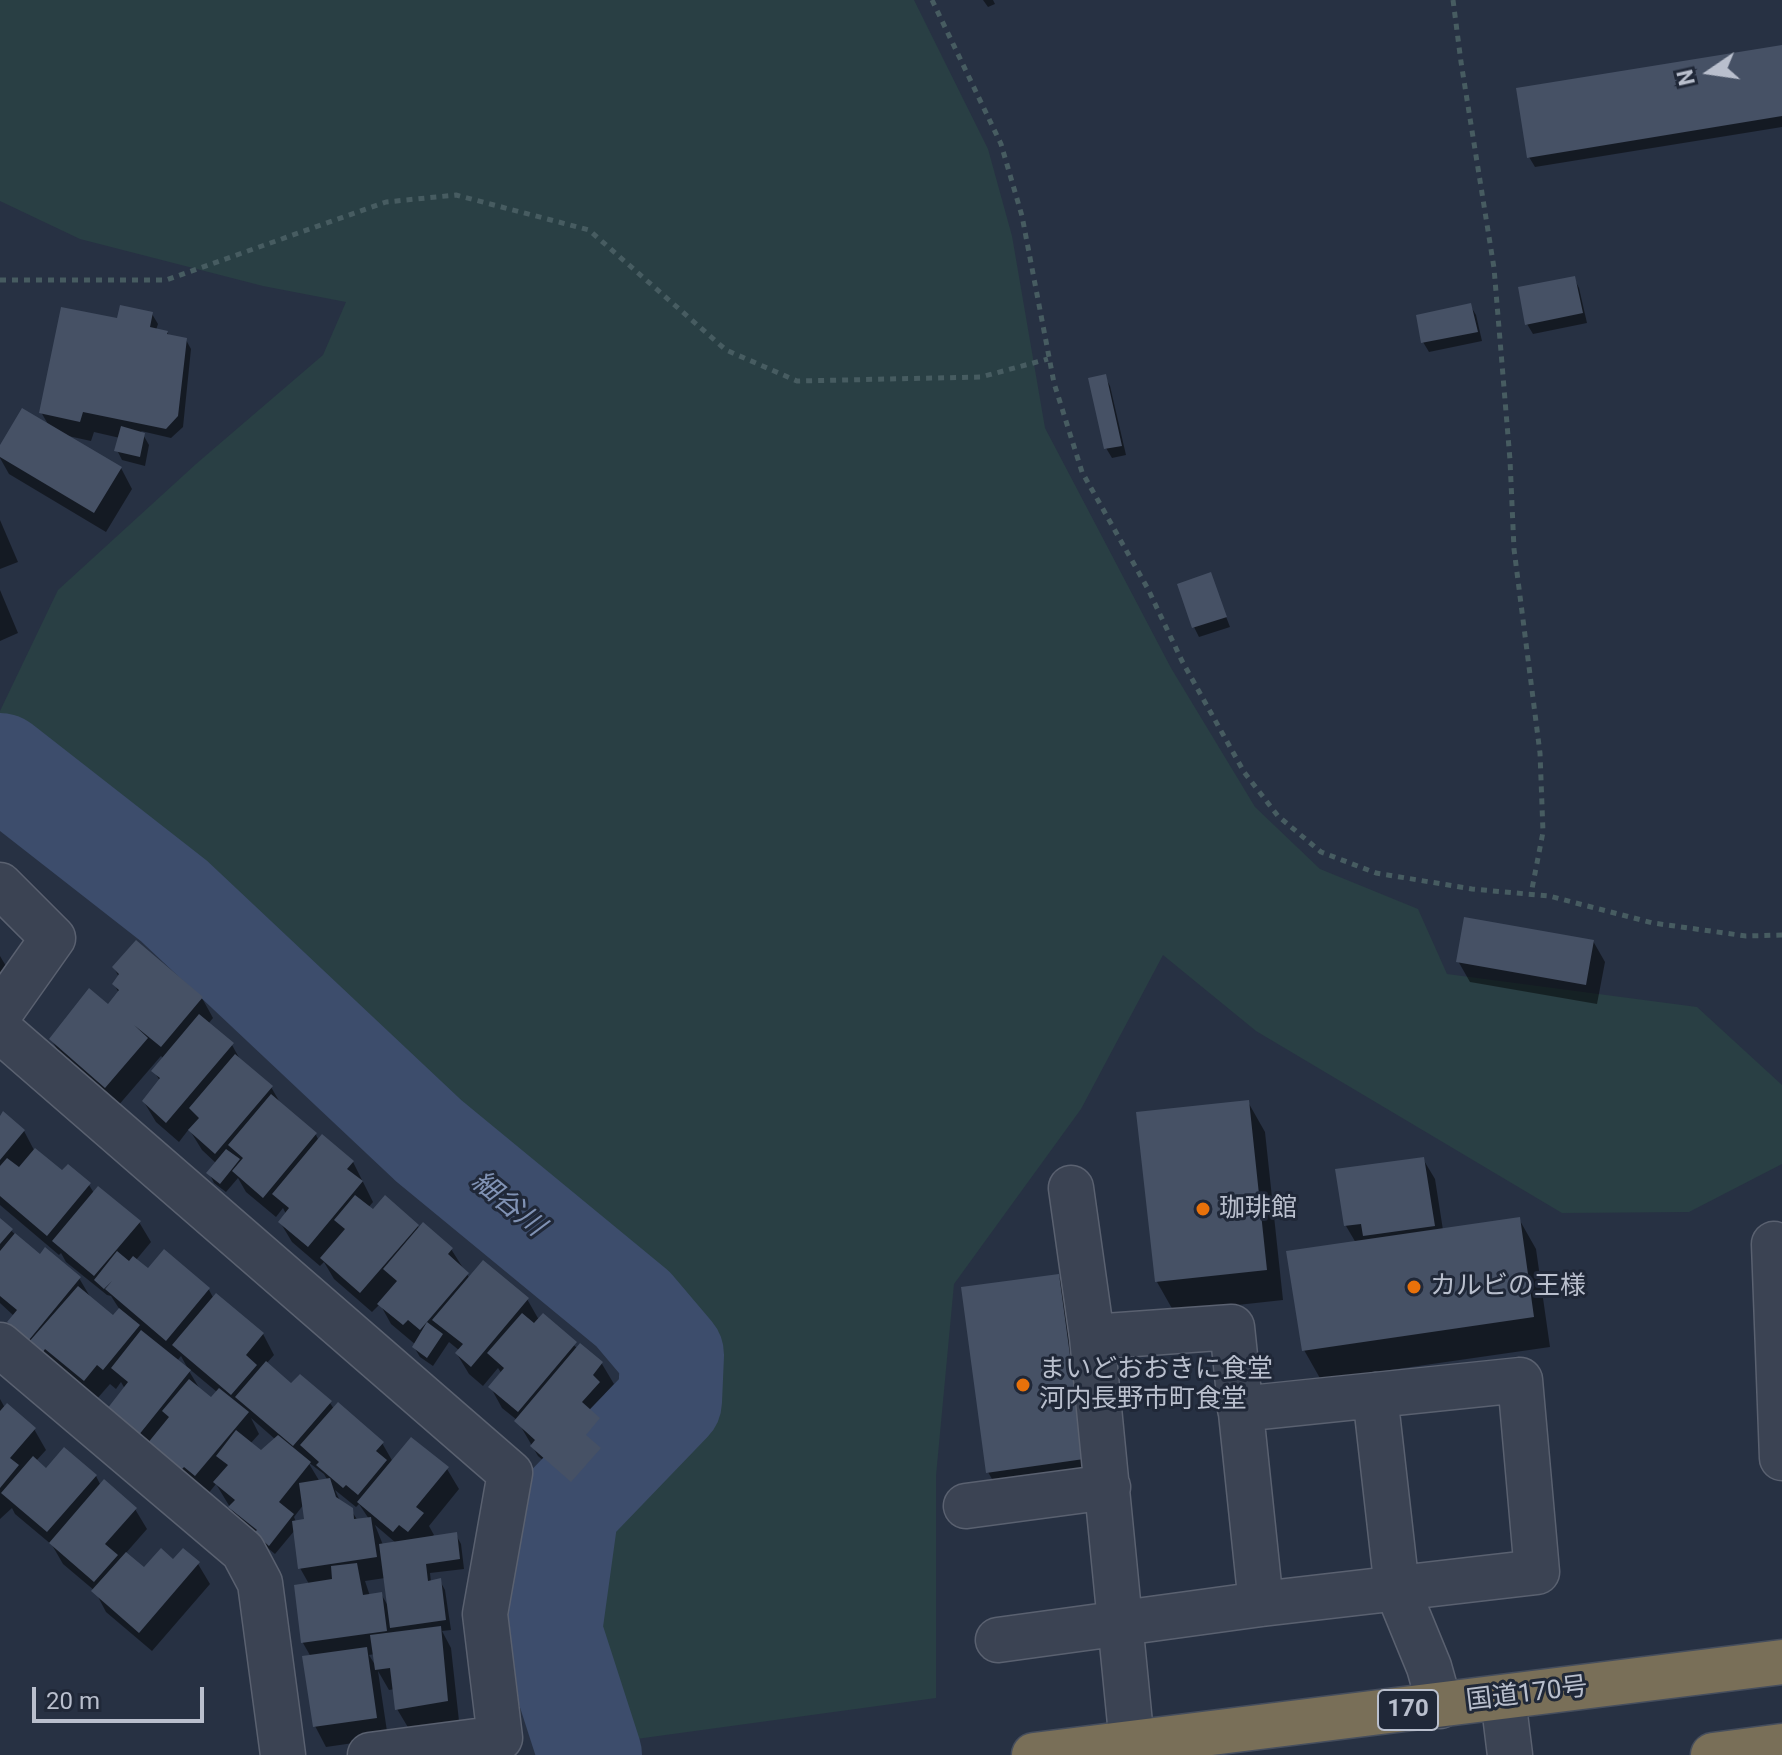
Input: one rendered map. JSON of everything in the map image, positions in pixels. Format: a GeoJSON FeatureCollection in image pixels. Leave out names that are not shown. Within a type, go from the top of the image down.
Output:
{"type":"FeatureCollection","features":[{"type":"Feature","properties":{"kind":"highway","name":"国道170号"},"geometry":{"type":"LineString","coordinates":[[1034,1755],[1782,1662]]}},
{"type":"Feature","properties":{"kind":"highway"},"geometry":{"type":"LineString","coordinates":[[1713,1755],[1782,1746]]}},
{"type":"Feature","properties":{"kind":"street"},"geometry":{"type":"LineString","coordinates":[[0,885],[53,938],[0,1013]]}},
{"type":"Feature","properties":{"kind":"street"},"geometry":{"type":"LineString","coordinates":[[0,1030],[510,1473],[485,1614],[500,1738],[370,1755]]}},
{"type":"Feature","properties":{"kind":"street"},"geometry":{"type":"LineString","coordinates":[[1071,1188],[1092,1337],[1132,1744]]}},
{"type":"Feature","properties":{"kind":"street"},"geometry":{"type":"LineString","coordinates":[[1774,1244],[1782,1458]]}},
{"type":"Feature","properties":{"kind":"street"},"geometry":{"type":"LineString","coordinates":[[1092,1337],[1232,1327],[1261,1604]]}},
{"type":"Feature","properties":{"kind":"street"},"geometry":{"type":"LineString","coordinates":[[0,1345],[243,1551],[260,1583],[283,1755]]}},
{"type":"Feature","properties":{"kind":"street"},"geometry":{"type":"LineString","coordinates":[[998,1640],[1261,1604],[1537,1572],[1520,1380],[1240,1409]]}},
{"type":"Feature","properties":{"kind":"street"},"geometry":{"type":"LineString","coordinates":[[1375,1395],[1397,1589],[1429,1667],[1440,1706]]}},
{"type":"Feature","properties":{"kind":"street"},"geometry":{"type":"LineString","coordinates":[[966,1506],[1108,1487]]}},
{"type":"Feature","properties":{"kind":"street"},"geometry":{"type":"LineString","coordinates":[[1503,1698],[1510,1755]]}},
{"type":"Feature","properties":{"kind":"path"},"geometry":{"type":"LineString","coordinates":[[932,0],[1001,144],[1022,216],[1048,359],[1082,472],[1148,589],[1182,661],[1244,772],[1278,816],[1321,852],[1376,873],[1472,889],[1549,896],[1653,923],[1746,936],[1782,935]]}},
{"type":"Feature","properties":{"kind":"path"},"geometry":{"type":"LineString","coordinates":[[1453,0],[1494,268],[1514,549],[1540,753],[1543,832],[1531,894]]}},
{"type":"Feature","properties":{"kind":"path"},"geometry":{"type":"LineString","coordinates":[[0,280],[166,280],[386,202],[456,195],[589,230],[726,350],[797,381],[981,377],[1048,359]]}},
{"type":"Feature","properties":{"kind":"green space"},"geometry":{"type":"Polygon","coordinates":[[[0,0],[914,0],[988,149],[1012,236],[1045,428],[1171,668],[1255,807],[1320,869],[1418,909],[1447,974],[1697,1007],[1782,1085],[1782,1164],[1689,1212],[1562,1213],[1256,1031],[1163,955],[1081,1109],[954,1284],[936,1476],[936,1698],[607,1743],[569,1631],[601,1510],[693,1408],[691,1353],[645,1296],[431,1125],[182,888],[0,736],[0,711],[58,590],[196,464],[323,355],[346,302],[263,286],[80,239],[0,201],[0,0]]]}},
{"type":"Feature","properties":{"kind":"building"},"geometry":{"type":"Polygon","coordinates":[[[1782,45],[1782,116],[1527,158],[1516,88],[1782,45]]]}},
{"type":"Feature","properties":{"kind":"building"},"geometry":{"type":"Polygon","coordinates":[[[1575,276],[1583,313],[1525,325],[1518,287],[1575,276]]]}},
{"type":"Feature","properties":{"kind":"building"},"geometry":{"type":"Polygon","coordinates":[[[1471,303],[1478,332],[1421,343],[1416,315],[1471,303]]]}},
{"type":"Feature","properties":{"kind":"building"},"geometry":{"type":"Polygon","coordinates":[[[120,305],[153,312],[150,327],[187,338],[178,416],[166,429],[83,412],[80,422],[39,413],[61,307],[117,318],[120,305]]]}},
{"type":"Feature","properties":{"kind":"building"},"geometry":{"type":"Polygon","coordinates":[[[1106,374],[1122,446],[1104,449],[1088,378],[1106,374]]]}},
{"type":"Feature","properties":{"kind":"building"},"geometry":{"type":"Polygon","coordinates":[[[22,408],[122,467],[94,513],[0,457],[0,445],[22,408]]]}},
{"type":"Feature","properties":{"kind":"building"},"geometry":{"type":"Polygon","coordinates":[[[121,426],[145,433],[140,457],[114,451],[121,426]]]}},
{"type":"Feature","properties":{"kind":"building"},"geometry":{"type":"Polygon","coordinates":[[[1211,572],[1227,617],[1192,628],[1177,584],[1211,572]]]}},
{"type":"Feature","properties":{"kind":"building"},"geometry":{"type":"Polygon","coordinates":[[[1464,917],[1594,940],[1586,985],[1456,962],[1464,917]]]}},
{"type":"Feature","properties":{"kind":"building"},"geometry":{"type":"Polygon","coordinates":[[[136,940],[203,997],[161,1047],[134,1025],[148,1038],[105,1088],[49,1039],[89,988],[108,1004],[119,990],[112,984],[119,974],[112,967],[136,940]]]}},
{"type":"Feature","properties":{"kind":"building"},"geometry":{"type":"Polygon","coordinates":[[[199,1014],[234,1043],[166,1123],[142,1101],[160,1078],[151,1071],[199,1014]]]}},
{"type":"Feature","properties":{"kind":"building"},"geometry":{"type":"Polygon","coordinates":[[[235,1054],[273,1086],[215,1154],[188,1130],[199,1118],[189,1108],[235,1054]]]}},
{"type":"Feature","properties":{"kind":"building"},"geometry":{"type":"Polygon","coordinates":[[[271,1094],[317,1133],[263,1198],[232,1171],[243,1158],[228,1145],[271,1094]]]}},
{"type":"Feature","properties":{"kind":"building"},"geometry":{"type":"Polygon","coordinates":[[[1249,1100],[1267,1270],[1155,1282],[1136,1112],[1249,1100]]]}},
{"type":"Feature","properties":{"kind":"building"},"geometry":{"type":"Polygon","coordinates":[[[3,1111],[25,1130],[0,1160],[0,1116],[3,1111]]]}},
{"type":"Feature","properties":{"kind":"building"},"geometry":{"type":"Polygon","coordinates":[[[322,1134],[354,1161],[347,1169],[363,1181],[308,1247],[278,1222],[289,1208],[272,1194],[322,1134]]]}},
{"type":"Feature","properties":{"kind":"building"},"geometry":{"type":"Polygon","coordinates":[[[35,1148],[62,1170],[68,1164],[91,1183],[47,1236],[0,1196],[0,1166],[7,1158],[19,1167],[35,1148]]]}},
{"type":"Feature","properties":{"kind":"building"},"geometry":{"type":"Polygon","coordinates":[[[226,1149],[240,1159],[220,1184],[206,1173],[226,1149]]]}},
{"type":"Feature","properties":{"kind":"building"},"geometry":{"type":"Polygon","coordinates":[[[1424,1157],[1435,1226],[1363,1236],[1361,1224],[1344,1226],[1335,1169],[1424,1157]]]}},
{"type":"Feature","properties":{"kind":"building"},"geometry":{"type":"Polygon","coordinates":[[[98,1186],[141,1221],[94,1276],[52,1241],[98,1186]]]}},
{"type":"Feature","properties":{"kind":"building"},"geometry":{"type":"Polygon","coordinates":[[[355,1195],[373,1209],[385,1195],[419,1225],[360,1293],[320,1258],[345,1229],[334,1220],[355,1195]]]}},
{"type":"Feature","properties":{"kind":"building"},"geometry":{"type":"Polygon","coordinates":[[[1520,1217],[1534,1317],[1302,1351],[1286,1251],[1520,1217]]]}},
{"type":"Feature","properties":{"kind":"building"},"geometry":{"type":"Polygon","coordinates":[[[0,1218],[13,1229],[0,1244],[0,1218]]]}},
{"type":"Feature","properties":{"kind":"building"},"geometry":{"type":"Polygon","coordinates":[[[423,1222],[453,1248],[448,1254],[469,1273],[420,1330],[408,1320],[403,1325],[377,1304],[397,1281],[383,1269],[423,1222]]]}},
{"type":"Feature","properties":{"kind":"building"},"geometry":{"type":"Polygon","coordinates":[[[15,1233],[40,1254],[45,1247],[81,1277],[29,1340],[7,1322],[17,1310],[0,1296],[0,1251],[15,1233]]]}},
{"type":"Feature","properties":{"kind":"building"},"geometry":{"type":"Polygon","coordinates":[[[164,1249],[210,1288],[166,1341],[105,1289],[112,1281],[104,1289],[94,1280],[117,1251],[129,1261],[133,1256],[148,1268],[164,1249]]]}},
{"type":"Feature","properties":{"kind":"building"},"geometry":{"type":"Polygon","coordinates":[[[483,1260],[529,1298],[471,1367],[455,1353],[463,1344],[432,1320],[483,1260]]]}},
{"type":"Feature","properties":{"kind":"building"},"geometry":{"type":"Polygon","coordinates":[[[1059,1274],[1084,1459],[986,1473],[961,1287],[1059,1274]]]}},
{"type":"Feature","properties":{"kind":"building"},"geometry":{"type":"Polygon","coordinates":[[[78,1286],[113,1315],[119,1308],[140,1325],[103,1370],[97,1365],[84,1381],[45,1349],[41,1355],[28,1343],[78,1286]]]}},
{"type":"Feature","properties":{"kind":"building"},"geometry":{"type":"Polygon","coordinates":[[[216,1293],[264,1333],[246,1355],[257,1365],[231,1395],[172,1345],[216,1293]]]}},
{"type":"Feature","properties":{"kind":"building"},"geometry":{"type":"Polygon","coordinates":[[[522,1313],[534,1323],[543,1313],[577,1342],[518,1412],[488,1387],[504,1368],[487,1353],[522,1313]]]}},
{"type":"Feature","properties":{"kind":"building"},"geometry":{"type":"Polygon","coordinates":[[[427,1322],[443,1334],[427,1358],[412,1347],[427,1322]]]}},
{"type":"Feature","properties":{"kind":"building"},"geometry":{"type":"Polygon","coordinates":[[[141,1330],[191,1370],[138,1436],[107,1409],[128,1382],[111,1368],[141,1330]]]}},
{"type":"Feature","properties":{"kind":"building"},"geometry":{"type":"Polygon","coordinates":[[[580,1343],[603,1362],[593,1375],[600,1382],[582,1402],[600,1418],[586,1435],[601,1448],[571,1482],[530,1446],[535,1440],[514,1421],[580,1343]]]}},
{"type":"Feature","properties":{"kind":"building"},"geometry":{"type":"Polygon","coordinates":[[[266,1361],[291,1383],[300,1374],[332,1401],[293,1446],[235,1397],[266,1361]]]}},
{"type":"Feature","properties":{"kind":"building"},"geometry":{"type":"Polygon","coordinates":[[[189,1379],[211,1397],[219,1388],[249,1412],[195,1476],[184,1467],[180,1471],[147,1444],[169,1417],[162,1411],[189,1379]]]}},
{"type":"Feature","properties":{"kind":"building"},"geometry":{"type":"Polygon","coordinates":[[[338,1402],[384,1442],[376,1451],[387,1460],[358,1495],[346,1485],[343,1488],[316,1465],[319,1462],[300,1445],[338,1402]]]}},
{"type":"Feature","properties":{"kind":"building"},"geometry":{"type":"Polygon","coordinates":[[[7,1403],[36,1428],[10,1458],[19,1465],[0,1488],[0,1411],[7,1403]]]}},
{"type":"Feature","properties":{"kind":"building"},"geometry":{"type":"Polygon","coordinates":[[[236,1430],[261,1450],[278,1435],[311,1462],[279,1502],[294,1514],[269,1546],[254,1533],[257,1530],[228,1507],[235,1500],[213,1482],[228,1465],[216,1456],[236,1430]]]}},
{"type":"Feature","properties":{"kind":"building"},"geometry":{"type":"Polygon","coordinates":[[[411,1437],[449,1467],[416,1507],[424,1513],[408,1532],[399,1525],[393,1532],[357,1502],[411,1437]]]}},
{"type":"Feature","properties":{"kind":"building"},"geometry":{"type":"Polygon","coordinates":[[[64,1447],[97,1475],[47,1532],[1,1493],[33,1456],[46,1468],[64,1447]]]}},
{"type":"Feature","properties":{"kind":"building"},"geometry":{"type":"Polygon","coordinates":[[[330,1478],[336,1497],[353,1508],[354,1519],[371,1517],[377,1557],[298,1569],[292,1521],[304,1519],[299,1483],[330,1478]]]}},
{"type":"Feature","properties":{"kind":"building"},"geometry":{"type":"Polygon","coordinates":[[[104,1479],[137,1508],[105,1544],[118,1555],[94,1582],[49,1543],[104,1479]]]}},
{"type":"Feature","properties":{"kind":"building"},"geometry":{"type":"Polygon","coordinates":[[[457,1532],[460,1559],[426,1564],[428,1581],[441,1578],[446,1620],[390,1628],[379,1544],[457,1532]]]}},
{"type":"Feature","properties":{"kind":"building"},"geometry":{"type":"Polygon","coordinates":[[[161,1548],[173,1559],[183,1548],[200,1562],[139,1633],[91,1591],[126,1552],[144,1567],[161,1548]]]}},
{"type":"Feature","properties":{"kind":"building"},"geometry":{"type":"Polygon","coordinates":[[[357,1563],[363,1595],[382,1592],[387,1631],[301,1643],[294,1585],[332,1579],[331,1566],[357,1563]]]}},
{"type":"Feature","properties":{"kind":"building"},"geometry":{"type":"Polygon","coordinates":[[[441,1626],[448,1701],[395,1710],[390,1668],[375,1670],[370,1635],[441,1626]]]}},
{"type":"Feature","properties":{"kind":"building"},"geometry":{"type":"Polygon","coordinates":[[[367,1647],[377,1718],[313,1727],[302,1656],[367,1647]]]}},
{"type":"Feature","properties":{"kind":"waterway","name":"細谷川"},"geometry":{"type":"LineString","coordinates":[[0,765],[174,901],[429,1141],[633,1309],[672,1355],[670,1401],[567,1508],[550,1631],[590,1755]]}},
{"type":"Feature","properties":{"kind":"place","name":"珈琲館"},"geometry":{"type":"Point","coordinates":[1203,1209]}},
{"type":"Feature","properties":{"kind":"place","name":"カルビの王様"},"geometry":{"type":"Point","coordinates":[1414,1287]}},
{"type":"Feature","properties":{"kind":"place","name":"まいどおおきに食堂 河内長野市町食堂"},"geometry":{"type":"Point","coordinates":[1023,1385]}}]}
